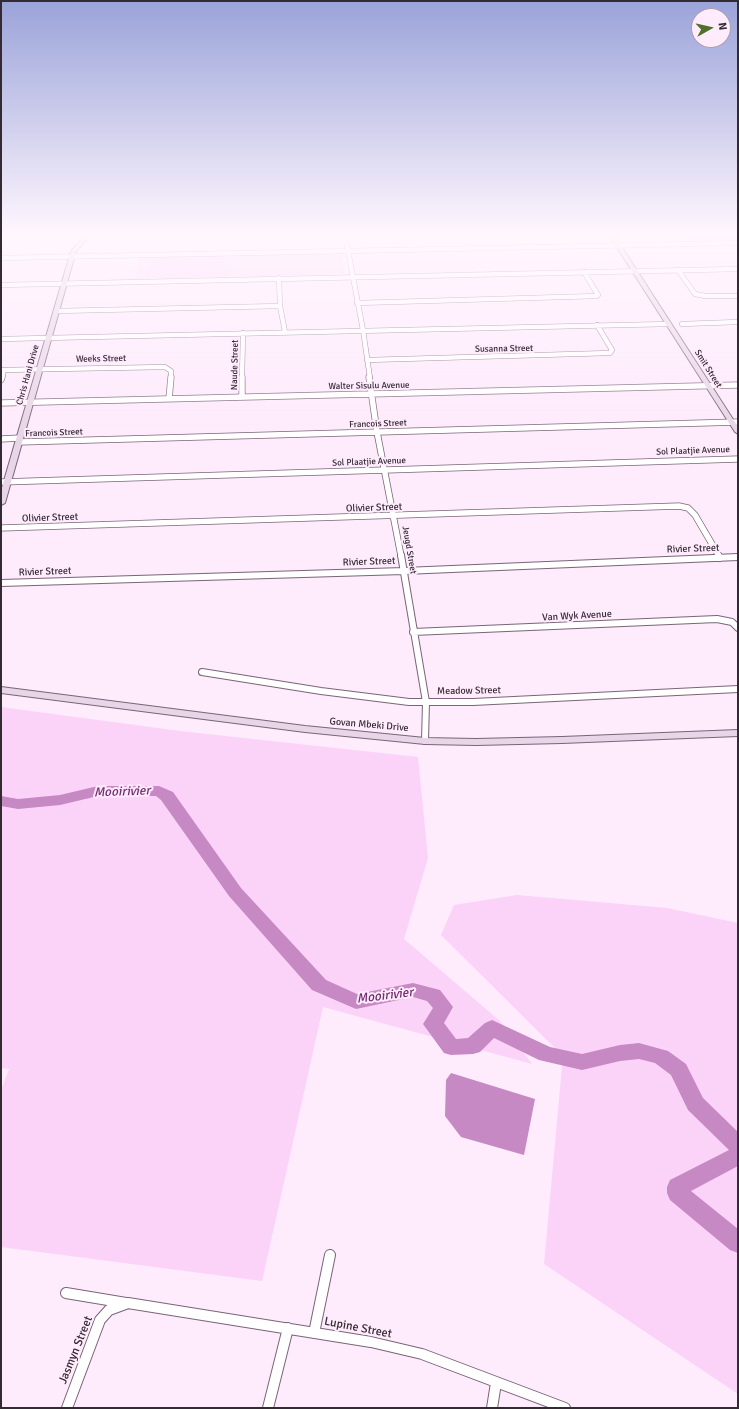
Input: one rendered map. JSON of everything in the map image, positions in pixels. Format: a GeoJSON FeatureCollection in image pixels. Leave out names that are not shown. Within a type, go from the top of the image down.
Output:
{"type":"FeatureCollection","features":[{"type":"Feature","properties":{"kind":"street","name":"Chris Hani Drive"},"geometry":{"type":"LineString","coordinates":[[1,503],[4,482],[19,440],[59,301]]}},
{"type":"Feature","properties":{"kind":"street"},"geometry":{"type":"LineString","coordinates":[[280,301],[285,332]]}},
{"type":"Feature","properties":{"kind":"street"},"geometry":{"type":"LineString","coordinates":[[357,303],[434,301]]}},
{"type":"Feature","properties":{"kind":"street","name":"Smit Street"},"geometry":{"type":"LineString","coordinates":[[654,301],[708,385],[735,422],[738,432]]}},
{"type":"Feature","properties":{"kind":"street","name":"Jeugd Street"},"geometry":{"type":"LineString","coordinates":[[357,303],[363,330],[377,432],[386,470],[426,702],[425,741]]}},
{"type":"Feature","properties":{"kind":"street"},"geometry":{"type":"LineString","coordinates":[[56,310],[280,306]]}},
{"type":"Feature","properties":{"kind":"street"},"geometry":{"type":"LineString","coordinates":[[682,324],[738,322]]}},
{"type":"Feature","properties":{"kind":"street"},"geometry":{"type":"LineString","coordinates":[[1,339],[669,324]]}},
{"type":"Feature","properties":{"kind":"street","name":"Susanna Street"},"geometry":{"type":"LineString","coordinates":[[367,360],[610,353],[612,350],[597,325]]}},
{"type":"Feature","properties":{"kind":"street","name":"Naude Street"},"geometry":{"type":"LineString","coordinates":[[242,397],[243,333]]}},
{"type":"Feature","properties":{"kind":"street","name":"Weeks Street"},"geometry":{"type":"LineString","coordinates":[[3,370],[165,367],[171,371],[169,399]]}},
{"type":"Feature","properties":{"kind":"street"},"geometry":{"type":"LineString","coordinates":[[1,380],[3,370]]}},
{"type":"Feature","properties":{"kind":"street","name":"Walter Sisulu Avenue"},"geometry":{"type":"LineString","coordinates":[[1,403],[738,384]]}},
{"type":"Feature","properties":{"kind":"street","name":"Francois Street"},"geometry":{"type":"LineString","coordinates":[[1,439],[19,440],[377,432],[735,422]]}},
{"type":"Feature","properties":{"kind":"street","name":"Sol Plaatjie Avenue"},"geometry":{"type":"LineString","coordinates":[[4,482],[738,459]]}},
{"type":"Feature","properties":{"kind":"street","name":"Olivier Street"},"geometry":{"type":"LineString","coordinates":[[1,528],[684,506],[692,510],[720,558]]}},
{"type":"Feature","properties":{"kind":"street","name":"Rivier Street"},"geometry":{"type":"LineString","coordinates":[[1,583],[404,571],[738,557]]}},
{"type":"Feature","properties":{"kind":"street","name":"Van Wyk Avenue"},"geometry":{"type":"LineString","coordinates":[[413,632],[717,619],[732,622],[738,628]]}},
{"type":"Feature","properties":{"kind":"street","name":"Meadow Street"},"geometry":{"type":"LineString","coordinates":[[202,672],[322,691],[397,701],[426,702],[473,702],[738,689]]}},
{"type":"Feature","properties":{"kind":"street","name":"Govan Mbeki Drive"},"geometry":{"type":"LineString","coordinates":[[1,690],[305,729],[425,741],[476,742],[562,740],[738,732]]}},
{"type":"Feature","properties":{"kind":"street"},"geometry":{"type":"LineString","coordinates":[[314,1333],[330,1255]]}},
{"type":"Feature","properties":{"kind":"street","name":"Lupine Street"},"geometry":{"type":"LineString","coordinates":[[66,1293],[371,1342],[422,1354],[565,1408]]}},
{"type":"Feature","properties":{"kind":"street","name":"Jasmyn Street"},"geometry":{"type":"LineString","coordinates":[[67,1408],[100,1320],[109,1310],[134,1304]]}},
{"type":"Feature","properties":{"kind":"street"},"geometry":{"type":"LineString","coordinates":[[268,1408],[288,1328]]}},
{"type":"Feature","properties":{"kind":"street"},"geometry":{"type":"LineString","coordinates":[[492,1408],[496,1383]]}},
{"type":"Feature","properties":{"kind":"shaded area"},"geometry":{"type":"Polygon","coordinates":[[[1,707],[180,731],[418,757],[428,858],[404,939],[500,1021],[532,1064],[323,1007],[262,1281],[1,1247],[1,1090],[9,1069],[1,1068],[1,707]]]}},
{"type":"Feature","properties":{"kind":"shaded area"},"geometry":{"type":"Polygon","coordinates":[[[517,895],[667,908],[738,923],[738,1394],[544,1264],[563,1056],[441,935],[454,905],[517,895]]]}},
{"type":"Feature","properties":{"kind":"shaded area"},"geometry":{"type":"Polygon","coordinates":[[[451,1073],[535,1099],[524,1155],[461,1137],[445,1116],[446,1080],[451,1073]]]}},
{"type":"Feature","properties":{"kind":"waterway","name":"Mooirivier"},"geometry":{"type":"LineString","coordinates":[[1,801],[18,804],[60,800],[98,791],[159,791],[167,796],[235,892],[319,985],[356,1002],[413,990],[433,995],[443,1007],[433,1024],[451,1047],[473,1046],[492,1028],[546,1054],[582,1062],[620,1053],[639,1051],[661,1057],[679,1070],[695,1104],[738,1146]]}},
{"type":"Feature","properties":{"kind":"waterway","name":"Mooirivier"},"geometry":{"type":"LineString","coordinates":[[738,1156],[678,1187],[678,1193],[738,1243]]}}]}
